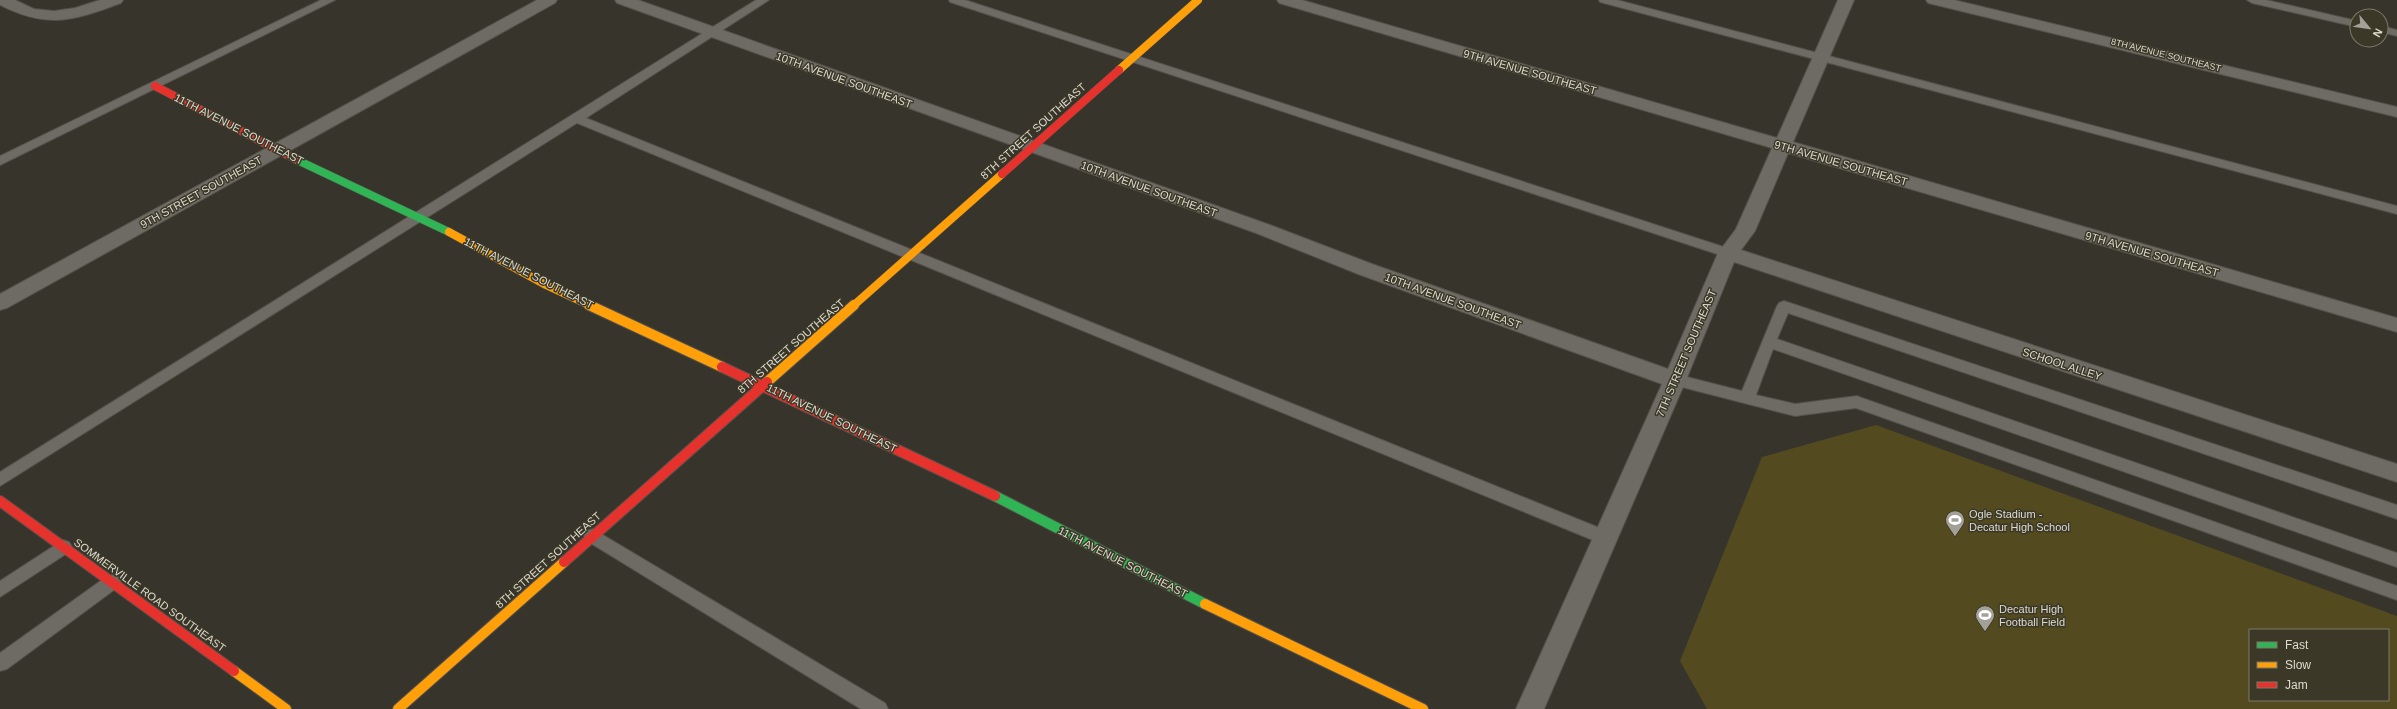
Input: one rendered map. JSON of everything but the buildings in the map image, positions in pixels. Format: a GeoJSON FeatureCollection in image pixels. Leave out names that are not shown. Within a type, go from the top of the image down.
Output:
{"type":"FeatureCollection","features":[{"type":"Feature","properties":{"kind":"street"},"geometry":{"type":"LineString","coordinates":[[2,0],[32,14],[66,14],[86,11],[115,0]]}},
{"type":"Feature","properties":{"kind":"street","name":"9TH STREET SOUTHEAST"},"geometry":{"type":"LineString","coordinates":[[0,303],[549,0]]}},
{"type":"Feature","properties":{"kind":"street","name":"10TH AVENUE SOUTHEAST"},"geometry":{"type":"LineString","coordinates":[[623,0],[1675,380]]}},
{"type":"Feature","properties":{"kind":"street","name":"8TH STREET SOUTHEAST"},"geometry":{"type":"LineString","coordinates":[[398,709],[911,256],[1198,0]]}},
{"type":"Feature","properties":{"kind":"street","name":"9TH AVENUE SOUTHEAST"},"geometry":{"type":"LineString","coordinates":[[1285,0],[2397,325]]}},
{"type":"Feature","properties":{"kind":"street","name":"7TH STREET SOUTHEAST"},"geometry":{"type":"LineString","coordinates":[[1530,709],[1675,380],[1728,253],[1745,232],[1846,0]]}},
{"type":"Feature","properties":{"kind":"street","name":"8TH AVENUE SOUTHEAST"},"geometry":{"type":"LineString","coordinates":[[1934,0],[2397,112]]}},
{"type":"Feature","properties":{"kind":"street","name":"11TH AVENUE SOUTHEAST"},"geometry":{"type":"LineString","coordinates":[[155,86],[224,120],[277,150],[490,253],[546,285],[764,385],[1108,553],[1240,623],[1423,709]]}},
{"type":"Feature","properties":{"kind":"street","name":"SCHOOL ALLEY"},"geometry":{"type":"LineString","coordinates":[[1728,253],[2397,473]]}},
{"type":"Feature","properties":{"kind":"street","name":"SOMMERVILLE ROAD SOUTHEAST"},"geometry":{"type":"LineString","coordinates":[[0,501],[286,709]]}},
{"type":"Feature","properties":{"kind":"lane"},"geometry":{"type":"LineString","coordinates":[[0,162],[330,0]]}},
{"type":"Feature","properties":{"kind":"lane"},"geometry":{"type":"LineString","coordinates":[[0,480],[764,0]]}},
{"type":"Feature","properties":{"kind":"lane"},"geometry":{"type":"LineString","coordinates":[[954,0],[1728,253]]}},
{"type":"Feature","properties":{"kind":"lane"},"geometry":{"type":"LineString","coordinates":[[1604,0],[2397,210]]}},
{"type":"Feature","properties":{"kind":"lane"},"geometry":{"type":"LineString","coordinates":[[2252,0],[2349,22]]}},
{"type":"Feature","properties":{"kind":"lane"},"geometry":{"type":"LineString","coordinates":[[576,118],[911,256],[1606,538]]}},
{"type":"Feature","properties":{"kind":"lane"},"geometry":{"type":"LineString","coordinates":[[1747,399],[1768,342],[1784,306],[2397,512]]}},
{"type":"Feature","properties":{"kind":"lane"},"geometry":{"type":"LineString","coordinates":[[1768,342],[2397,560]]}},
{"type":"Feature","properties":{"kind":"lane"},"geometry":{"type":"LineString","coordinates":[[1675,380],[1795,410],[1857,402],[2397,593]]}},
{"type":"Feature","properties":{"kind":"lane"},"geometry":{"type":"LineString","coordinates":[[593,536],[878,709]]}},
{"type":"Feature","properties":{"kind":"lane"},"geometry":{"type":"LineString","coordinates":[[0,590],[63,547]]}},
{"type":"Feature","properties":{"kind":"lane"},"geometry":{"type":"LineString","coordinates":[[0,663],[112,582]]}},
{"type":"Feature","properties":{"kind":"shaded area","name":"Ogle Stadium - Decatur High School"},"geometry":{"type":"Polygon","coordinates":[[[1876,425],[2397,616],[2397,709],[1707,709],[1680,661],[1762,457],[1876,425]]]}},
{"type":"Feature","properties":{"kind":"traffic: fast"},"geometry":{"type":"LineString","coordinates":[[295,159],[449,232]]}},
{"type":"Feature","properties":{"kind":"traffic: fast"},"geometry":{"type":"LineString","coordinates":[[995,496],[1205,604]]}},
{"type":"Feature","properties":{"kind":"traffic: slow"},"geometry":{"type":"LineString","coordinates":[[1119,70],[1198,0]]}},
{"type":"Feature","properties":{"kind":"traffic: slow"},"geometry":{"type":"LineString","coordinates":[[767,382],[1002,174]]}},
{"type":"Feature","properties":{"kind":"traffic: slow"},"geometry":{"type":"LineString","coordinates":[[449,232],[546,285],[722,367]]}},
{"type":"Feature","properties":{"kind":"traffic: slow"},"geometry":{"type":"LineString","coordinates":[[398,709],[564,562]]}},
{"type":"Feature","properties":{"kind":"traffic: slow"},"geometry":{"type":"LineString","coordinates":[[1205,604],[1423,709]]}},
{"type":"Feature","properties":{"kind":"traffic: slow"},"geometry":{"type":"LineString","coordinates":[[234,671],[286,709]]}},
{"type":"Feature","properties":{"kind":"traffic: jam"},"geometry":{"type":"LineString","coordinates":[[1002,174],[1119,70]]}},
{"type":"Feature","properties":{"kind":"traffic: jam"},"geometry":{"type":"LineString","coordinates":[[155,86],[295,159]]}},
{"type":"Feature","properties":{"kind":"traffic: jam"},"geometry":{"type":"LineString","coordinates":[[722,367],[995,496]]}},
{"type":"Feature","properties":{"kind":"traffic: jam"},"geometry":{"type":"LineString","coordinates":[[564,562],[767,382]]}},
{"type":"Feature","properties":{"kind":"traffic: jam"},"geometry":{"type":"LineString","coordinates":[[0,501],[234,671]]}},
{"type":"Feature","properties":{"kind":"place","name":"Ogle Stadium - Decatur High School"},"geometry":{"type":"Point","coordinates":[1955,537]}},
{"type":"Feature","properties":{"kind":"place","name":"Decatur High Football Field"},"geometry":{"type":"Point","coordinates":[1985,632]}}]}
